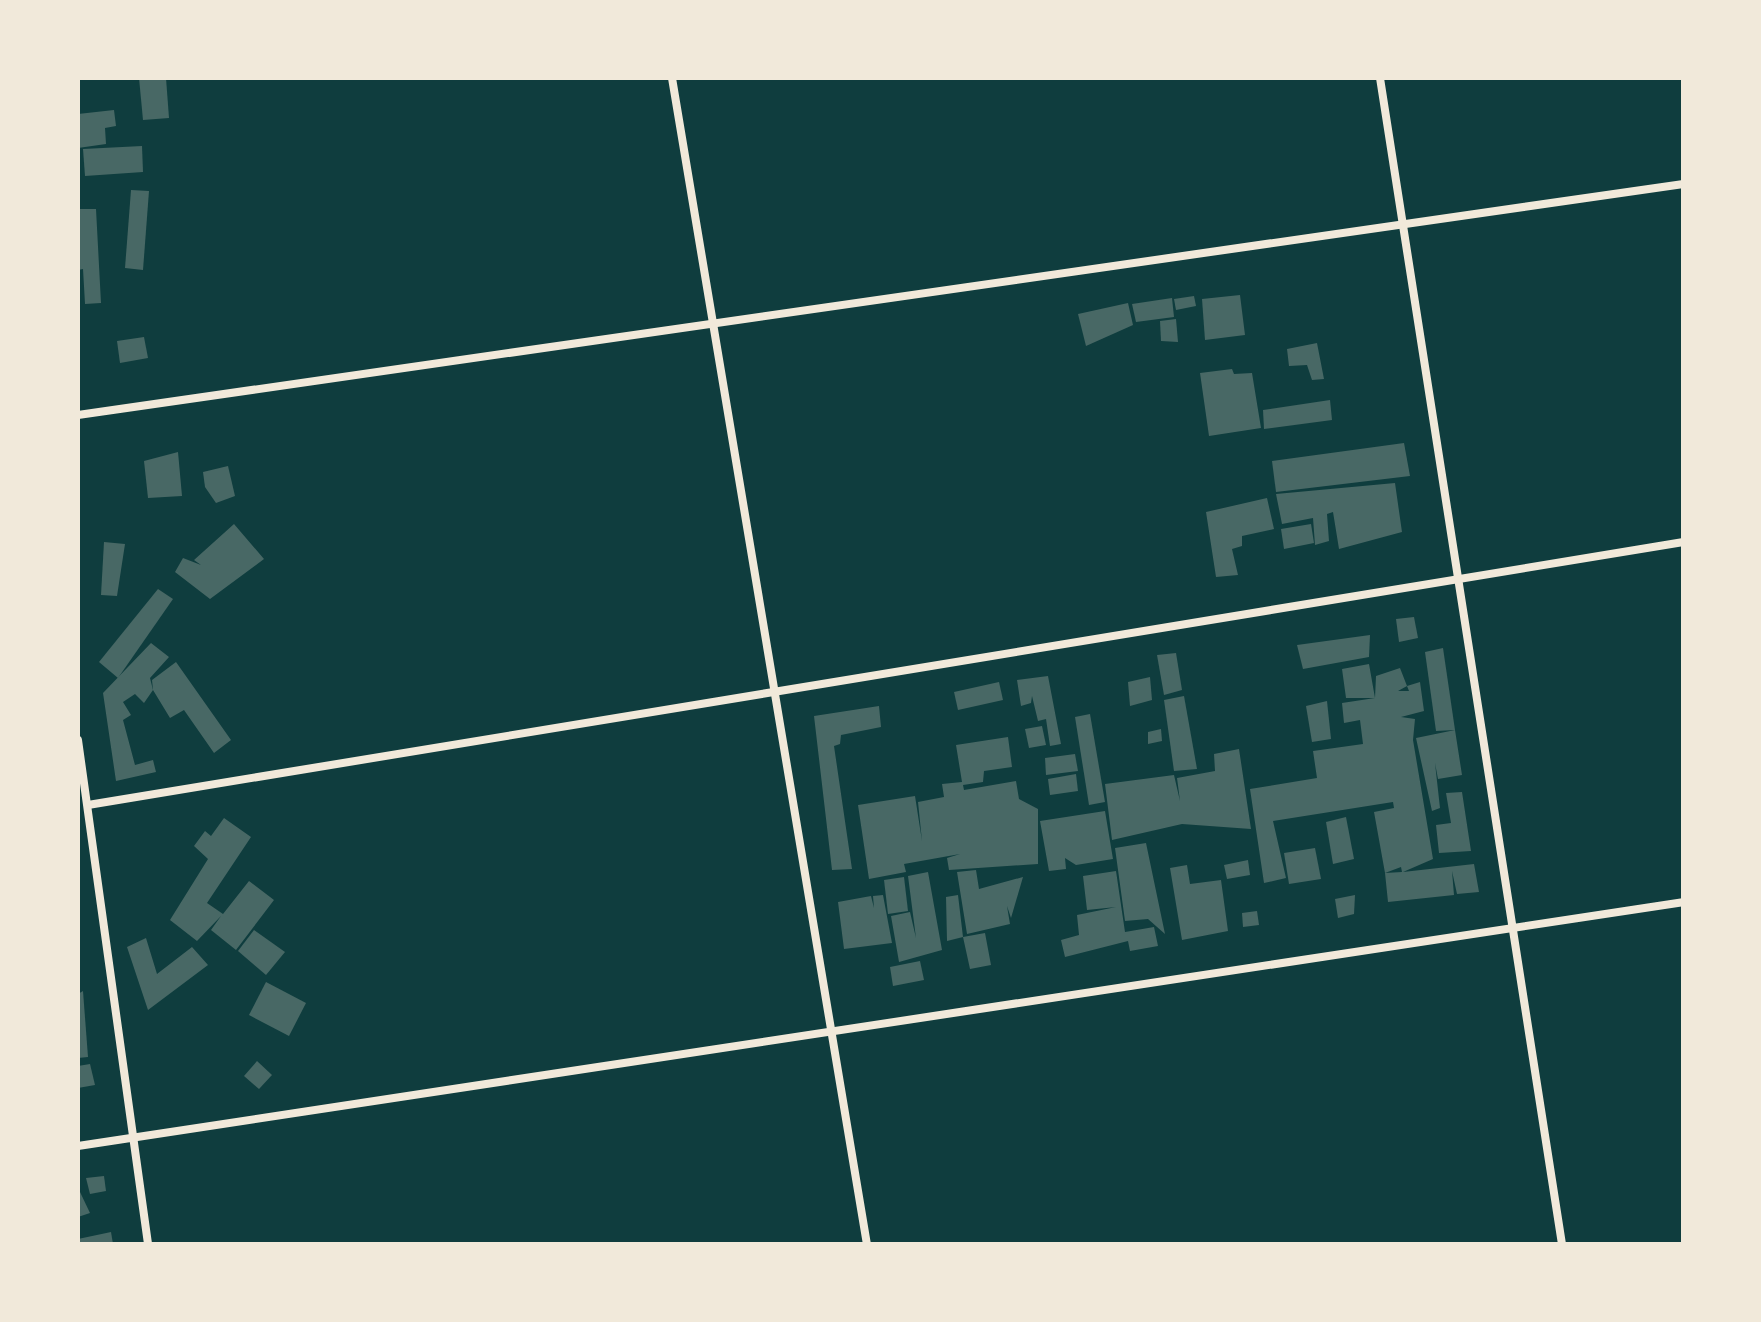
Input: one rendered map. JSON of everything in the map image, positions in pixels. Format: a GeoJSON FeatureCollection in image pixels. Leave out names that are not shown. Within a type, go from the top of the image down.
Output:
{"type":"FeatureCollection","features":[{"type":"Feature","properties":{"kind":"street"},"geometry":{"type":"LineString","coordinates":[[672,78],[867,1244]]}},
{"type":"Feature","properties":{"kind":"street"},"geometry":{"type":"LineString","coordinates":[[1380,78],[1562,1244]]}},
{"type":"Feature","properties":{"kind":"street"},"geometry":{"type":"LineString","coordinates":[[78,415],[1683,184]]}},
{"type":"Feature","properties":{"kind":"street"},"geometry":{"type":"LineString","coordinates":[[88,805],[776,689],[1683,542]]}},
{"type":"Feature","properties":{"kind":"street"},"geometry":{"type":"LineString","coordinates":[[78,740],[130,1139],[148,1244]]}},
{"type":"Feature","properties":{"kind":"street"},"geometry":{"type":"LineString","coordinates":[[78,1146],[1683,902]]}},
{"type":"Feature","properties":{"kind":"building"},"geometry":{"type":"Polygon","coordinates":[[[139,78],[166,78],[169,118],[143,120],[139,78]]]}},
{"type":"Feature","properties":{"kind":"building"},"geometry":{"type":"Polygon","coordinates":[[[114,110],[116,126],[105,128],[106,144],[78,148],[78,114],[114,110]]]}},
{"type":"Feature","properties":{"kind":"building"},"geometry":{"type":"Polygon","coordinates":[[[142,146],[143,172],[85,176],[83,149],[142,146]]]}},
{"type":"Feature","properties":{"kind":"building"},"geometry":{"type":"Polygon","coordinates":[[[131,190],[149,191],[143,270],[125,268],[131,190]]]}},
{"type":"Feature","properties":{"kind":"building"},"geometry":{"type":"Polygon","coordinates":[[[80,209],[96,209],[101,303],[85,304],[83,269],[78,270],[80,209]]]}},
{"type":"Feature","properties":{"kind":"building"},"geometry":{"type":"Polygon","coordinates":[[[1240,295],[1245,335],[1205,340],[1202,299],[1240,295]]]}},
{"type":"Feature","properties":{"kind":"building"},"geometry":{"type":"Polygon","coordinates":[[[1194,296],[1196,306],[1176,310],[1174,299],[1194,296]]]}},
{"type":"Feature","properties":{"kind":"building"},"geometry":{"type":"Polygon","coordinates":[[[1172,298],[1174,317],[1136,322],[1132,304],[1172,298]]]}},
{"type":"Feature","properties":{"kind":"building"},"geometry":{"type":"Polygon","coordinates":[[[1128,303],[1133,325],[1086,346],[1078,314],[1128,303]]]}},
{"type":"Feature","properties":{"kind":"building"},"geometry":{"type":"Polygon","coordinates":[[[1176,319],[1178,342],[1161,341],[1160,321],[1176,319]]]}},
{"type":"Feature","properties":{"kind":"building"},"geometry":{"type":"Polygon","coordinates":[[[144,337],[148,358],[120,363],[117,341],[144,337]]]}},
{"type":"Feature","properties":{"kind":"building"},"geometry":{"type":"Polygon","coordinates":[[[1317,343],[1324,379],[1312,380],[1307,365],[1289,366],[1287,349],[1317,343]]]}},
{"type":"Feature","properties":{"kind":"building"},"geometry":{"type":"Polygon","coordinates":[[[1232,369],[1234,374],[1252,373],[1261,428],[1209,436],[1200,373],[1232,369]]]}},
{"type":"Feature","properties":{"kind":"building"},"geometry":{"type":"Polygon","coordinates":[[[1330,400],[1332,420],[1264,429],[1263,410],[1330,400]]]}},
{"type":"Feature","properties":{"kind":"building"},"geometry":{"type":"Polygon","coordinates":[[[1404,443],[1410,476],[1276,492],[1272,461],[1404,443]]]}},
{"type":"Feature","properties":{"kind":"building"},"geometry":{"type":"Polygon","coordinates":[[[178,452],[182,496],[148,498],[144,461],[178,452]]]}},
{"type":"Feature","properties":{"kind":"building"},"geometry":{"type":"Polygon","coordinates":[[[228,466],[235,496],[216,503],[205,487],[203,472],[228,466]]]}},
{"type":"Feature","properties":{"kind":"building"},"geometry":{"type":"Polygon","coordinates":[[[1395,483],[1402,532],[1339,549],[1333,512],[1327,514],[1329,541],[1315,545],[1313,518],[1282,524],[1276,494],[1395,483]]]}},
{"type":"Feature","properties":{"kind":"building"},"geometry":{"type":"Polygon","coordinates":[[[1267,498],[1274,529],[1242,536],[1242,546],[1232,549],[1238,575],[1216,577],[1206,512],[1267,498]]]}},
{"type":"Feature","properties":{"kind":"building"},"geometry":{"type":"Polygon","coordinates":[[[234,524],[264,559],[210,599],[175,572],[183,558],[201,565],[194,560],[234,524]]]}},
{"type":"Feature","properties":{"kind":"building"},"geometry":{"type":"Polygon","coordinates":[[[1311,524],[1314,543],[1284,549],[1281,529],[1311,524]]]}},
{"type":"Feature","properties":{"kind":"building"},"geometry":{"type":"Polygon","coordinates":[[[104,542],[125,544],[117,596],[101,595],[104,542]]]}},
{"type":"Feature","properties":{"kind":"building"},"geometry":{"type":"Polygon","coordinates":[[[158,589],[173,599],[118,678],[99,662],[158,589]]]}},
{"type":"Feature","properties":{"kind":"building"},"geometry":{"type":"Polygon","coordinates":[[[1414,617],[1418,638],[1399,642],[1396,619],[1414,617]]]}},
{"type":"Feature","properties":{"kind":"building"},"geometry":{"type":"Polygon","coordinates":[[[1370,635],[1369,657],[1303,669],[1297,645],[1370,635]]]}},
{"type":"Feature","properties":{"kind":"building"},"geometry":{"type":"Polygon","coordinates":[[[151,643],[169,657],[150,678],[153,690],[144,703],[135,694],[123,702],[131,715],[123,720],[135,765],[153,760],[156,772],[116,781],[103,693],[151,643]]]}},
{"type":"Feature","properties":{"kind":"building"},"geometry":{"type":"Polygon","coordinates":[[[1443,648],[1455,730],[1436,731],[1425,652],[1443,648]]]}},
{"type":"Feature","properties":{"kind":"building"},"geometry":{"type":"Polygon","coordinates":[[[1176,653],[1182,690],[1164,695],[1157,655],[1176,653]]]}},
{"type":"Feature","properties":{"kind":"building"},"geometry":{"type":"Polygon","coordinates":[[[176,662],[231,740],[214,753],[184,710],[170,718],[153,690],[152,680],[176,662]]]}},
{"type":"Feature","properties":{"kind":"building"},"geometry":{"type":"Polygon","coordinates":[[[1369,664],[1375,698],[1346,698],[1342,669],[1369,664]]]}},
{"type":"Feature","properties":{"kind":"building"},"geometry":{"type":"Polygon","coordinates":[[[1400,668],[1407,686],[1420,682],[1424,711],[1401,717],[1415,719],[1413,740],[1433,859],[1403,872],[1474,864],[1479,892],[1457,894],[1452,871],[1454,895],[1388,902],[1374,812],[1394,808],[1393,802],[1273,821],[1286,878],[1264,883],[1250,789],[1317,778],[1313,751],[1363,744],[1360,720],[1344,723],[1342,703],[1375,698],[1376,676],[1400,668]],[[1401,867],[1385,873],[1402,872],[1401,867]]]}},
{"type":"Feature","properties":{"kind":"building"},"geometry":{"type":"Polygon","coordinates":[[[1048,676],[1061,744],[1050,746],[1046,719],[1038,721],[1032,696],[1031,703],[1021,706],[1017,680],[1048,676]]]}},
{"type":"Feature","properties":{"kind":"building"},"geometry":{"type":"Polygon","coordinates":[[[1150,677],[1152,700],[1130,706],[1128,682],[1150,677]]]}},
{"type":"Feature","properties":{"kind":"building"},"geometry":{"type":"Polygon","coordinates":[[[999,682],[1003,700],[958,710],[954,692],[999,682]]]}},
{"type":"Feature","properties":{"kind":"building"},"geometry":{"type":"Polygon","coordinates":[[[1184,696],[1197,769],[1174,771],[1164,700],[1184,696]]]}},
{"type":"Feature","properties":{"kind":"building"},"geometry":{"type":"Polygon","coordinates":[[[1327,701],[1331,739],[1312,742],[1306,706],[1327,701]]]}},
{"type":"Feature","properties":{"kind":"building"},"geometry":{"type":"Polygon","coordinates":[[[879,706],[881,727],[841,735],[840,744],[834,746],[852,869],[832,870],[814,716],[879,706]]]}},
{"type":"Feature","properties":{"kind":"building"},"geometry":{"type":"Polygon","coordinates":[[[1090,714],[1105,802],[1089,805],[1075,717],[1090,714]]]}},
{"type":"Feature","properties":{"kind":"building"},"geometry":{"type":"Polygon","coordinates":[[[1042,726],[1046,745],[1029,748],[1025,729],[1042,726]]]}},
{"type":"Feature","properties":{"kind":"building"},"geometry":{"type":"Polygon","coordinates":[[[1161,729],[1162,741],[1148,744],[1148,732],[1161,729]]]}},
{"type":"Feature","properties":{"kind":"building"},"geometry":{"type":"Polygon","coordinates":[[[1455,730],[1462,775],[1438,779],[1435,763],[1440,808],[1432,811],[1416,738],[1455,730]]]}},
{"type":"Feature","properties":{"kind":"building"},"geometry":{"type":"Polygon","coordinates":[[[1008,737],[1012,767],[984,771],[983,782],[963,785],[964,790],[1016,781],[1019,799],[1038,809],[1038,864],[949,870],[947,858],[960,854],[904,864],[906,872],[869,879],[858,805],[915,796],[922,841],[918,802],[944,797],[942,784],[962,782],[956,745],[1008,737]]]}},
{"type":"Feature","properties":{"kind":"building"},"geometry":{"type":"Polygon","coordinates":[[[1239,749],[1251,829],[1182,824],[1112,840],[1105,784],[1174,775],[1180,801],[1177,778],[1215,771],[1214,754],[1239,749]]]}},
{"type":"Feature","properties":{"kind":"building"},"geometry":{"type":"Polygon","coordinates":[[[1075,754],[1078,771],[1046,775],[1045,758],[1075,754]]]}},
{"type":"Feature","properties":{"kind":"building"},"geometry":{"type":"Polygon","coordinates":[[[1076,774],[1078,791],[1050,795],[1048,779],[1076,774]]]}},
{"type":"Feature","properties":{"kind":"building"},"geometry":{"type":"Polygon","coordinates":[[[1462,792],[1471,851],[1439,853],[1436,825],[1451,823],[1446,793],[1462,792]]]}},
{"type":"Feature","properties":{"kind":"building"},"geometry":{"type":"Polygon","coordinates":[[[1105,811],[1113,859],[1076,865],[1065,858],[1066,869],[1049,871],[1040,821],[1105,811]]]}},
{"type":"Feature","properties":{"kind":"building"},"geometry":{"type":"Polygon","coordinates":[[[1346,817],[1354,859],[1333,864],[1326,822],[1346,817]]]}},
{"type":"Feature","properties":{"kind":"building"},"geometry":{"type":"Polygon","coordinates":[[[224,818],[251,837],[207,903],[223,914],[249,881],[274,900],[236,950],[211,930],[221,916],[197,941],[170,920],[208,859],[194,846],[205,831],[211,836],[224,818]]]}},
{"type":"Feature","properties":{"kind":"building"},"geometry":{"type":"Polygon","coordinates":[[[1146,843],[1165,934],[1148,919],[1125,921],[1115,848],[1146,843]]]}},
{"type":"Feature","properties":{"kind":"building"},"geometry":{"type":"Polygon","coordinates":[[[1315,848],[1321,879],[1289,884],[1284,853],[1315,848]]]}},
{"type":"Feature","properties":{"kind":"building"},"geometry":{"type":"Polygon","coordinates":[[[1248,860],[1250,875],[1227,879],[1224,865],[1248,860]]]}},
{"type":"Feature","properties":{"kind":"building"},"geometry":{"type":"Polygon","coordinates":[[[1187,865],[1190,884],[1221,880],[1228,931],[1182,940],[1170,868],[1187,865]]]}},
{"type":"Feature","properties":{"kind":"building"},"geometry":{"type":"Polygon","coordinates":[[[976,870],[979,889],[1023,877],[1011,918],[1007,906],[1010,924],[967,934],[957,872],[976,870]]]}},
{"type":"Feature","properties":{"kind":"building"},"geometry":{"type":"Polygon","coordinates":[[[1116,871],[1125,932],[1154,927],[1158,946],[1130,951],[1128,941],[1065,957],[1061,940],[1079,935],[1077,915],[1116,907],[1087,910],[1083,876],[1116,871]]]}},
{"type":"Feature","properties":{"kind":"building"},"geometry":{"type":"Polygon","coordinates":[[[928,872],[942,950],[899,962],[891,916],[910,912],[916,938],[908,876],[928,872]]]}},
{"type":"Feature","properties":{"kind":"building"},"geometry":{"type":"Polygon","coordinates":[[[904,877],[908,911],[888,914],[884,880],[904,877]]]}},
{"type":"Feature","properties":{"kind":"building"},"geometry":{"type":"Polygon","coordinates":[[[883,895],[892,943],[844,949],[838,902],[871,896],[874,908],[873,896],[883,895]]]}},
{"type":"Feature","properties":{"kind":"building"},"geometry":{"type":"Polygon","coordinates":[[[958,895],[963,937],[947,941],[946,897],[958,895]]]}},
{"type":"Feature","properties":{"kind":"building"},"geometry":{"type":"Polygon","coordinates":[[[1355,895],[1354,914],[1338,918],[1335,899],[1355,895]]]}},
{"type":"Feature","properties":{"kind":"building"},"geometry":{"type":"Polygon","coordinates":[[[1257,911],[1259,925],[1243,927],[1242,913],[1257,911]]]}},
{"type":"Feature","properties":{"kind":"building"},"geometry":{"type":"Polygon","coordinates":[[[254,930],[285,952],[266,975],[238,951],[254,930]]]}},
{"type":"Feature","properties":{"kind":"building"},"geometry":{"type":"Polygon","coordinates":[[[985,933],[991,965],[970,969],[963,937],[985,933]]]}},
{"type":"Feature","properties":{"kind":"building"},"geometry":{"type":"Polygon","coordinates":[[[146,938],[157,974],[192,947],[208,965],[148,1010],[127,947],[146,938]]]}},
{"type":"Feature","properties":{"kind":"building"},"geometry":{"type":"Polygon","coordinates":[[[920,961],[924,980],[893,986],[890,967],[920,961]]]}},
{"type":"Feature","properties":{"kind":"building"},"geometry":{"type":"Polygon","coordinates":[[[266,982],[306,1003],[289,1036],[249,1015],[266,982]]]}},
{"type":"Feature","properties":{"kind":"building"},"geometry":{"type":"Polygon","coordinates":[[[83,991],[88,1057],[78,1058],[78,994],[83,991]]]}},
{"type":"Feature","properties":{"kind":"building"},"geometry":{"type":"Polygon","coordinates":[[[257,1061],[272,1075],[259,1089],[244,1076],[257,1061]]]}},
{"type":"Feature","properties":{"kind":"building"},"geometry":{"type":"Polygon","coordinates":[[[90,1064],[95,1085],[78,1088],[78,1066],[90,1064]]]}},
{"type":"Feature","properties":{"kind":"building"},"geometry":{"type":"Polygon","coordinates":[[[104,1176],[106,1191],[90,1194],[86,1178],[104,1176]]]}},
{"type":"Feature","properties":{"kind":"building"},"geometry":{"type":"Polygon","coordinates":[[[78,1193],[90,1213],[78,1217],[78,1193]]]}},
{"type":"Feature","properties":{"kind":"building"},"geometry":{"type":"Polygon","coordinates":[[[111,1232],[113,1244],[78,1244],[78,1239],[111,1232]]]}}]}
